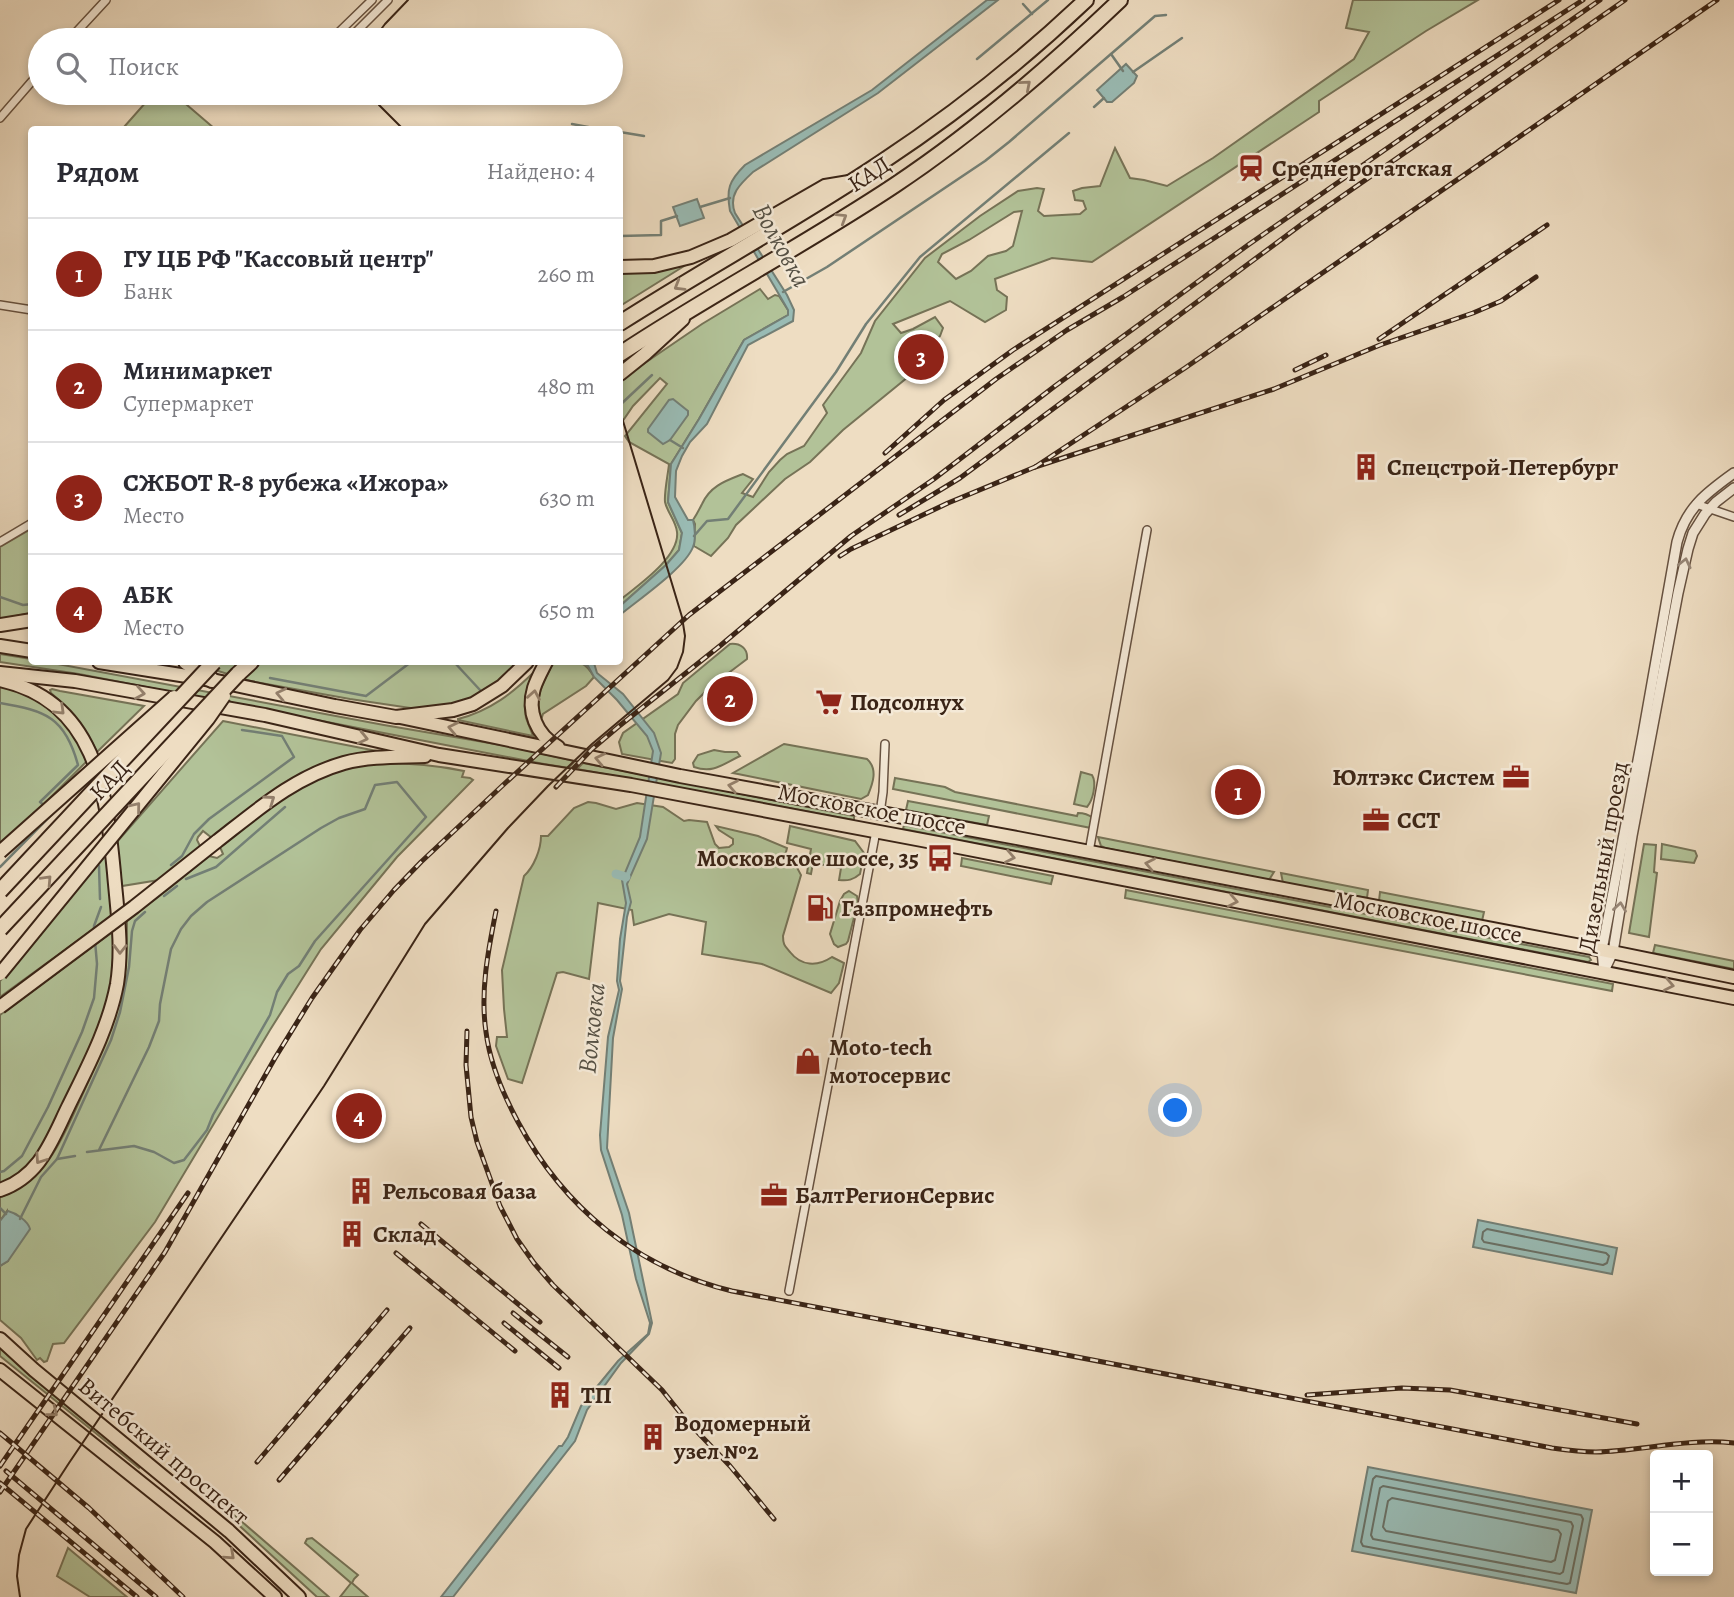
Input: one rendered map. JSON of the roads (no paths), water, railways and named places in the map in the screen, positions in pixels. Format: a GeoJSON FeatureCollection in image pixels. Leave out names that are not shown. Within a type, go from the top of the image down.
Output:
{"type":"FeatureCollection","features":[{"type":"Feature","properties":{"kind":"highway","name":"КАД"},"geometry":{"type":"LineString","coordinates":[[623,321],[734,246],[850,182],[914,140],[1014,63],[1086,0]]}},
{"type":"Feature","properties":{"kind":"highway","name":"КАД"},"geometry":{"type":"LineString","coordinates":[[623,352],[894,186],[984,121],[1120,0]]}},
{"type":"Feature","properties":{"kind":"highway"},"geometry":{"type":"LineString","coordinates":[[190,665],[212,680]]}},
{"type":"Feature","properties":{"kind":"highway","name":"КАД"},"geometry":{"type":"LineString","coordinates":[[0,891],[211,665]]}},
{"type":"Feature","properties":{"kind":"highway","name":"КАД"},"geometry":{"type":"LineString","coordinates":[[0,929],[248,665]]}},
{"type":"Feature","properties":{"kind":"main road"},"geometry":{"type":"LineString","coordinates":[[623,267],[654,266],[734,246]]}},
{"type":"Feature","properties":{"kind":"main road"},"geometry":{"type":"LineString","coordinates":[[623,372],[695,308]]}},
{"type":"Feature","properties":{"kind":"main road"},"geometry":{"type":"LineString","coordinates":[[0,625],[28,621]]}},
{"type":"Feature","properties":{"kind":"main road"},"geometry":{"type":"LineString","coordinates":[[0,646],[28,650]]}},
{"type":"Feature","properties":{"kind":"main road","name":"Московское шоссе"},"geometry":{"type":"LineString","coordinates":[[118,665],[212,680],[666,773],[1734,977]]}},
{"type":"Feature","properties":{"kind":"main road"},"geometry":{"type":"LineString","coordinates":[[0,852],[211,665]]}},
{"type":"Feature","properties":{"kind":"main road"},"geometry":{"type":"LineString","coordinates":[[396,717],[453,710],[473,704],[502,686],[524,665]]}},
{"type":"Feature","properties":{"kind":"main road"},"geometry":{"type":"LineString","coordinates":[[545,665],[534,688],[534,719],[545,738],[567,752]]}},
{"type":"Feature","properties":{"kind":"main road","name":"Московское шоссе"},"geometry":{"type":"LineString","coordinates":[[0,673],[75,681],[265,715],[439,755],[631,785],[1734,998]]}},
{"type":"Feature","properties":{"kind":"main road"},"geometry":{"type":"LineString","coordinates":[[0,974],[208,719],[239,674]]}},
{"type":"Feature","properties":{"kind":"main road"},"geometry":{"type":"LineString","coordinates":[[0,680],[32,689],[60,709],[82,735],[98,773],[110,831],[120,937],[120,961],[109,1016],[90,1062],[42,1158],[25,1177],[0,1190]]}},
{"type":"Feature","properties":{"kind":"main road"},"geometry":{"type":"LineString","coordinates":[[0,1007],[269,801],[304,778],[346,762],[439,755]]}},
{"type":"Feature","properties":{"kind":"main road"},"geometry":{"type":"LineString","coordinates":[[876,831],[880,813]]}},
{"type":"Feature","properties":{"kind":"main road","name":"Витебский проспект"},"geometry":{"type":"LineString","coordinates":[[0,1339],[229,1531],[299,1597]]}},
{"type":"Feature","properties":{"kind":"main road","name":"Витебский проспект"},"geometry":{"type":"LineString","coordinates":[[0,1370],[215,1542],[275,1597]]}},
{"type":"Feature","properties":{"kind":"street"},"geometry":{"type":"LineString","coordinates":[[80,28],[106,0]]}},
{"type":"Feature","properties":{"kind":"street"},"geometry":{"type":"LineString","coordinates":[[343,28],[372,0]]}},
{"type":"Feature","properties":{"kind":"street"},"geometry":{"type":"LineString","coordinates":[[360,28],[388,0]]}},
{"type":"Feature","properties":{"kind":"street"},"geometry":{"type":"LineString","coordinates":[[0,118],[28,86]]}},
{"type":"Feature","properties":{"kind":"street"},"geometry":{"type":"LineString","coordinates":[[0,305],[28,309]]}},
{"type":"Feature","properties":{"kind":"street","name":"Дизельный проезд"},"geometry":{"type":"LineString","coordinates":[[1604,973],[1675,551],[1682,526],[1696,503],[1734,473]]}},
{"type":"Feature","properties":{"kind":"street","name":"Дизельный проезд"},"geometry":{"type":"LineString","coordinates":[[1607,951],[1690,541],[1697,525],[1709,509],[1734,488]]}},
{"type":"Feature","properties":{"kind":"street"},"geometry":{"type":"LineString","coordinates":[[1696,503],[1734,517]]}},
{"type":"Feature","properties":{"kind":"street"},"geometry":{"type":"LineString","coordinates":[[0,542],[28,525]]}},
{"type":"Feature","properties":{"kind":"street"},"geometry":{"type":"LineString","coordinates":[[1089,852],[1147,530]]}},
{"type":"Feature","properties":{"kind":"street"},"geometry":{"type":"LineString","coordinates":[[880,813],[885,744]]}},
{"type":"Feature","properties":{"kind":"street"},"geometry":{"type":"LineString","coordinates":[[789,1291],[876,831]]}},
{"type":"Feature","properties":{"kind":"water"},"geometry":{"type":"Polygon","coordinates":[[[987,0],[998,0],[878,93],[753,172],[736,190],[733,201],[735,213],[787,295],[794,310],[793,321],[748,345],[707,424],[690,442],[676,471],[675,497],[688,520],[693,520],[693,547],[671,574],[623,613],[623,603],[679,550],[682,533],[668,502],[671,464],[744,340],[788,315],[788,310],[730,211],[728,197],[732,181],[745,165],[872,90],[987,0]]]}},
{"type":"Feature","properties":{"kind":"water"},"geometry":{"type":"Polygon","coordinates":[[[1126,64],[1137,76],[1134,83],[1112,102],[1107,102],[1097,90],[1126,64]]]}},
{"type":"Feature","properties":{"kind":"water"},"geometry":{"type":"Polygon","coordinates":[[[697,199],[704,218],[680,226],[673,207],[697,199]]]}},
{"type":"Feature","properties":{"kind":"water"},"geometry":{"type":"Polygon","coordinates":[[[673,399],[688,411],[688,415],[670,440],[663,444],[648,432],[648,429],[669,400],[673,399]]]}},
{"type":"Feature","properties":{"kind":"water"},"geometry":{"type":"Polygon","coordinates":[[[586,665],[595,665],[597,673],[623,694],[654,733],[661,753],[647,839],[627,884],[631,902],[620,981],[622,989],[613,1038],[607,1148],[629,1213],[652,1323],[649,1334],[621,1363],[587,1410],[575,1441],[453,1597],[441,1597],[559,1446],[562,1446],[581,1406],[618,1361],[648,1334],[650,1323],[636,1279],[622,1215],[601,1150],[600,1135],[608,1037],[619,990],[617,981],[620,939],[626,903],[622,880],[640,837],[653,751],[647,736],[594,677],[586,665]]]}},
{"type":"Feature","properties":{"kind":"water"},"geometry":{"type":"Polygon","coordinates":[[[8,1211],[21,1218],[30,1229],[8,1261],[0,1266],[0,1221],[8,1211]]]}},
{"type":"Feature","properties":{"kind":"water"},"geometry":{"type":"Polygon","coordinates":[[[1478,1220],[1617,1248],[1612,1274],[1473,1247],[1478,1220]]]}},
{"type":"Feature","properties":{"kind":"water"},"geometry":{"type":"Polygon","coordinates":[[[1368,1467],[1592,1510],[1576,1593],[1352,1551],[1368,1467]]]}},
{"type":"Feature","properties":{"kind":"waterway"},"geometry":{"type":"LineString","coordinates":[[977,59],[1048,0]]}},
{"type":"Feature","properties":{"kind":"waterway"},"geometry":{"type":"LineString","coordinates":[[1023,4],[1032,14]]}},
{"type":"Feature","properties":{"kind":"waterway","name":"Волковка"},"geometry":{"type":"LineString","coordinates":[[783,292],[827,267],[985,161],[1155,16],[1166,15]]}},
{"type":"Feature","properties":{"kind":"waterway"},"geometry":{"type":"LineString","coordinates":[[1133,72],[1182,38]]}},
{"type":"Feature","properties":{"kind":"waterway"},"geometry":{"type":"LineString","coordinates":[[1111,54],[1123,71]]}},
{"type":"Feature","properties":{"kind":"waterway"},"geometry":{"type":"LineString","coordinates":[[1094,107],[1104,98]]}},
{"type":"Feature","properties":{"kind":"waterway"},"geometry":{"type":"LineString","coordinates":[[572,124],[583,126]]}},
{"type":"Feature","properties":{"kind":"waterway"},"geometry":{"type":"LineString","coordinates":[[623,132],[644,136]]}},
{"type":"Feature","properties":{"kind":"waterway"},"geometry":{"type":"LineString","coordinates":[[694,536],[707,521],[728,519],[836,372],[866,324],[920,257],[1069,133]]}},
{"type":"Feature","properties":{"kind":"waterway"},"geometry":{"type":"LineString","coordinates":[[700,207],[730,198]]}},
{"type":"Feature","properties":{"kind":"waterway"},"geometry":{"type":"LineString","coordinates":[[623,236],[661,235],[661,221],[677,216]]}},
{"type":"Feature","properties":{"kind":"waterway"},"geometry":{"type":"LineString","coordinates":[[623,402],[652,375]]}},
{"type":"Feature","properties":{"kind":"waterway"},"geometry":{"type":"LineString","coordinates":[[670,440],[683,448]]}},
{"type":"Feature","properties":{"kind":"waterway"},"geometry":{"type":"LineString","coordinates":[[0,597],[28,604]]}},
{"type":"Feature","properties":{"kind":"waterway"},"geometry":{"type":"LineString","coordinates":[[270,678],[366,696],[407,665]]}},
{"type":"Feature","properties":{"kind":"waterway"},"geometry":{"type":"LineString","coordinates":[[457,665],[480,690]]}},
{"type":"Feature","properties":{"kind":"waterway"},"geometry":{"type":"LineString","coordinates":[[0,703],[30,709],[51,719],[60,726],[73,749],[78,765],[40,802],[45,806]]}},
{"type":"Feature","properties":{"kind":"waterway"},"geometry":{"type":"LineString","coordinates":[[171,865],[182,856],[194,834],[209,819],[294,757],[282,736],[242,730]]}},
{"type":"Feature","properties":{"kind":"waterway"},"geometry":{"type":"LineString","coordinates":[[87,1152],[134,1146],[154,1152],[174,1163],[184,1160],[207,1130],[270,1015],[277,992],[288,974],[299,966],[315,941],[426,817],[397,782],[375,785],[365,809],[321,828],[207,902],[191,916],[171,949],[159,1021],[149,1047],[99,1150]]}},
{"type":"Feature","properties":{"kind":"waterway"},"geometry":{"type":"LineString","coordinates":[[186,879],[216,867],[285,807]]}},
{"type":"Feature","properties":{"kind":"waterway"},"geometry":{"type":"LineString","coordinates":[[0,867],[52,814],[49,811]]}},
{"type":"Feature","properties":{"kind":"waterway"},"geometry":{"type":"LineString","coordinates":[[99,866],[100,899]]}},
{"type":"Feature","properties":{"kind":"waterway"},"geometry":{"type":"LineString","coordinates":[[616,874],[626,877]]}},
{"type":"Feature","properties":{"kind":"waterway"},"geometry":{"type":"LineString","coordinates":[[164,896],[177,886]]}},
{"type":"Feature","properties":{"kind":"waterway"},"geometry":{"type":"LineString","coordinates":[[94,930],[101,907]]}},
{"type":"Feature","properties":{"kind":"waterway"},"geometry":{"type":"LineString","coordinates":[[57,1159],[111,1040],[129,967],[132,931],[135,921],[145,912]]}},
{"type":"Feature","properties":{"kind":"waterway"},"geometry":{"type":"LineString","coordinates":[[0,1172],[22,1156],[82,1032],[94,998],[97,964],[95,941]]}},
{"type":"Feature","properties":{"kind":"waterway"},"geometry":{"type":"LineString","coordinates":[[20,1219],[41,1177],[57,1159],[75,1156]]}},
{"type":"Feature","properties":{"kind":"waterway"},"geometry":{"type":"LineString","coordinates":[[0,1208],[6,1214]]}},
{"type":"Feature","properties":{"kind":"tram line"},"geometry":{"type":"LineString","coordinates":[[382,28],[408,0]]}},
{"type":"Feature","properties":{"kind":"tram line"},"geometry":{"type":"LineString","coordinates":[[379,105],[400,126]]}},
{"type":"Feature","properties":{"kind":"tram line"},"geometry":{"type":"LineString","coordinates":[[20,1597],[17,1576],[26,1529],[324,1086],[425,924],[548,786],[592,744],[668,680],[677,668],[685,636],[682,617],[623,421]]}},
{"type":"Feature","properties":{"kind":"railway"},"geometry":{"type":"LineString","coordinates":[[885,453],[944,400],[1013,350],[1559,0]]}},
{"type":"Feature","properties":{"kind":"railway"},"geometry":{"type":"LineString","coordinates":[[0,1492],[165,1252],[312,998],[360,930],[421,862],[689,615],[996,379],[1067,330],[1123,297],[1583,0]]}},
{"type":"Feature","properties":{"kind":"railway"},"geometry":{"type":"LineString","coordinates":[[556,787],[592,749],[851,536],[934,479],[1055,386],[1248,245],[1600,0]]}},
{"type":"Feature","properties":{"kind":"railway"},"geometry":{"type":"LineString","coordinates":[[899,515],[960,478],[1302,224],[1625,0]]}},
{"type":"Feature","properties":{"kind":"railway"},"geometry":{"type":"LineString","coordinates":[[1035,467],[1185,368],[1717,0]]}},
{"type":"Feature","properties":{"kind":"railway"},"geometry":{"type":"LineString","coordinates":[[1379,339],[1547,225]]}},
{"type":"Feature","properties":{"kind":"railway"},"geometry":{"type":"LineString","coordinates":[[840,556],[948,503],[1035,467],[1274,389],[1380,345],[1473,313],[1501,301],[1536,277]]}},
{"type":"Feature","properties":{"kind":"railway"},"geometry":{"type":"LineString","coordinates":[[1295,370],[1326,355]]}},
{"type":"Feature","properties":{"kind":"railway"},"geometry":{"type":"LineString","coordinates":[[496,911],[486,972],[484,1017],[488,1044],[498,1078],[518,1122],[557,1181],[581,1207],[635,1250],[697,1281],[732,1291],[1552,1448],[1596,1452],[1682,1443],[1734,1443]]}},
{"type":"Feature","properties":{"kind":"railway"},"geometry":{"type":"LineString","coordinates":[[467,1031],[466,1065],[471,1117],[477,1142],[500,1206],[517,1239],[553,1285],[662,1390],[774,1519]]}},
{"type":"Feature","properties":{"kind":"railway"},"geometry":{"type":"LineString","coordinates":[[0,1466],[188,1193]]}},
{"type":"Feature","properties":{"kind":"railway"},"geometry":{"type":"LineString","coordinates":[[421,1224],[540,1322]]}},
{"type":"Feature","properties":{"kind":"railway"},"geometry":{"type":"LineString","coordinates":[[396,1253],[515,1351]]}},
{"type":"Feature","properties":{"kind":"railway"},"geometry":{"type":"LineString","coordinates":[[257,1462],[387,1310]]}},
{"type":"Feature","properties":{"kind":"railway"},"geometry":{"type":"LineString","coordinates":[[513,1313],[568,1357]]}},
{"type":"Feature","properties":{"kind":"railway"},"geometry":{"type":"LineString","coordinates":[[504,1323],[559,1368]]}},
{"type":"Feature","properties":{"kind":"railway"},"geometry":{"type":"LineString","coordinates":[[279,1480],[410,1328]]}},
{"type":"Feature","properties":{"kind":"railway"},"geometry":{"type":"LineString","coordinates":[[1307,1395],[1402,1388],[1450,1390],[1637,1424]]}},
{"type":"Feature","properties":{"kind":"railway"},"geometry":{"type":"LineString","coordinates":[[0,1433],[89,1508],[183,1597]]}},
{"type":"Feature","properties":{"kind":"railway"},"geometry":{"type":"LineString","coordinates":[[6,1471],[156,1597]]}},
{"type":"Feature","properties":{"kind":"railway"},"geometry":{"type":"LineString","coordinates":[[0,1483],[137,1597]]}},
{"type":"Feature","properties":{"kind":"place","name":"Среднерогатская"},"geometry":{"type":"Point","coordinates":[1251,168]}},
{"type":"Feature","properties":{"kind":"place","name":"СЖБОТ R-8 рубежа «Ижора»"},"geometry":{"type":"Point","coordinates":[921,357]}},
{"type":"Feature","properties":{"kind":"place","name":"Спецстрой-Петербург"},"geometry":{"type":"Point","coordinates":[1366,467]}},
{"type":"Feature","properties":{"kind":"place","name":"Минимаркет"},"geometry":{"type":"Point","coordinates":[730,699]}},
{"type":"Feature","properties":{"kind":"place","name":"Подсолнух"},"geometry":{"type":"Point","coordinates":[829,702]}},
{"type":"Feature","properties":{"kind":"place","name":"Юлтэкс Систем"},"geometry":{"type":"Point","coordinates":[1516,777]}},
{"type":"Feature","properties":{"kind":"place","name":"ГУ ЦБ РФ \"Кассовый центр\""},"geometry":{"type":"Point","coordinates":[1238,792]}},
{"type":"Feature","properties":{"kind":"place","name":"ССТ"},"geometry":{"type":"Point","coordinates":[1376,820]}},
{"type":"Feature","properties":{"kind":"place","name":"Московское шоссе, 35"},"geometry":{"type":"Point","coordinates":[940,858]}},
{"type":"Feature","properties":{"kind":"place","name":"Газпромнефть"},"geometry":{"type":"Point","coordinates":[820,908]}},
{"type":"Feature","properties":{"kind":"place","name":"Moto-tech мотосервис"},"geometry":{"type":"Point","coordinates":[808,1061]}},
{"type":"Feature","properties":{"kind":"place","name":"АБК"},"geometry":{"type":"Point","coordinates":[359,1116]}},
{"type":"Feature","properties":{"kind":"place","name":"Рельсовая база"},"geometry":{"type":"Point","coordinates":[361,1191]}},
{"type":"Feature","properties":{"kind":"place","name":"БалтРегионСервис"},"geometry":{"type":"Point","coordinates":[774,1195]}},
{"type":"Feature","properties":{"kind":"place","name":"Склад"},"geometry":{"type":"Point","coordinates":[352,1234]}},
{"type":"Feature","properties":{"kind":"place","name":"ТП"},"geometry":{"type":"Point","coordinates":[560,1395]}},
{"type":"Feature","properties":{"kind":"place","name":"Водомерный узел №2"},"geometry":{"type":"Point","coordinates":[653,1437]}}]}
